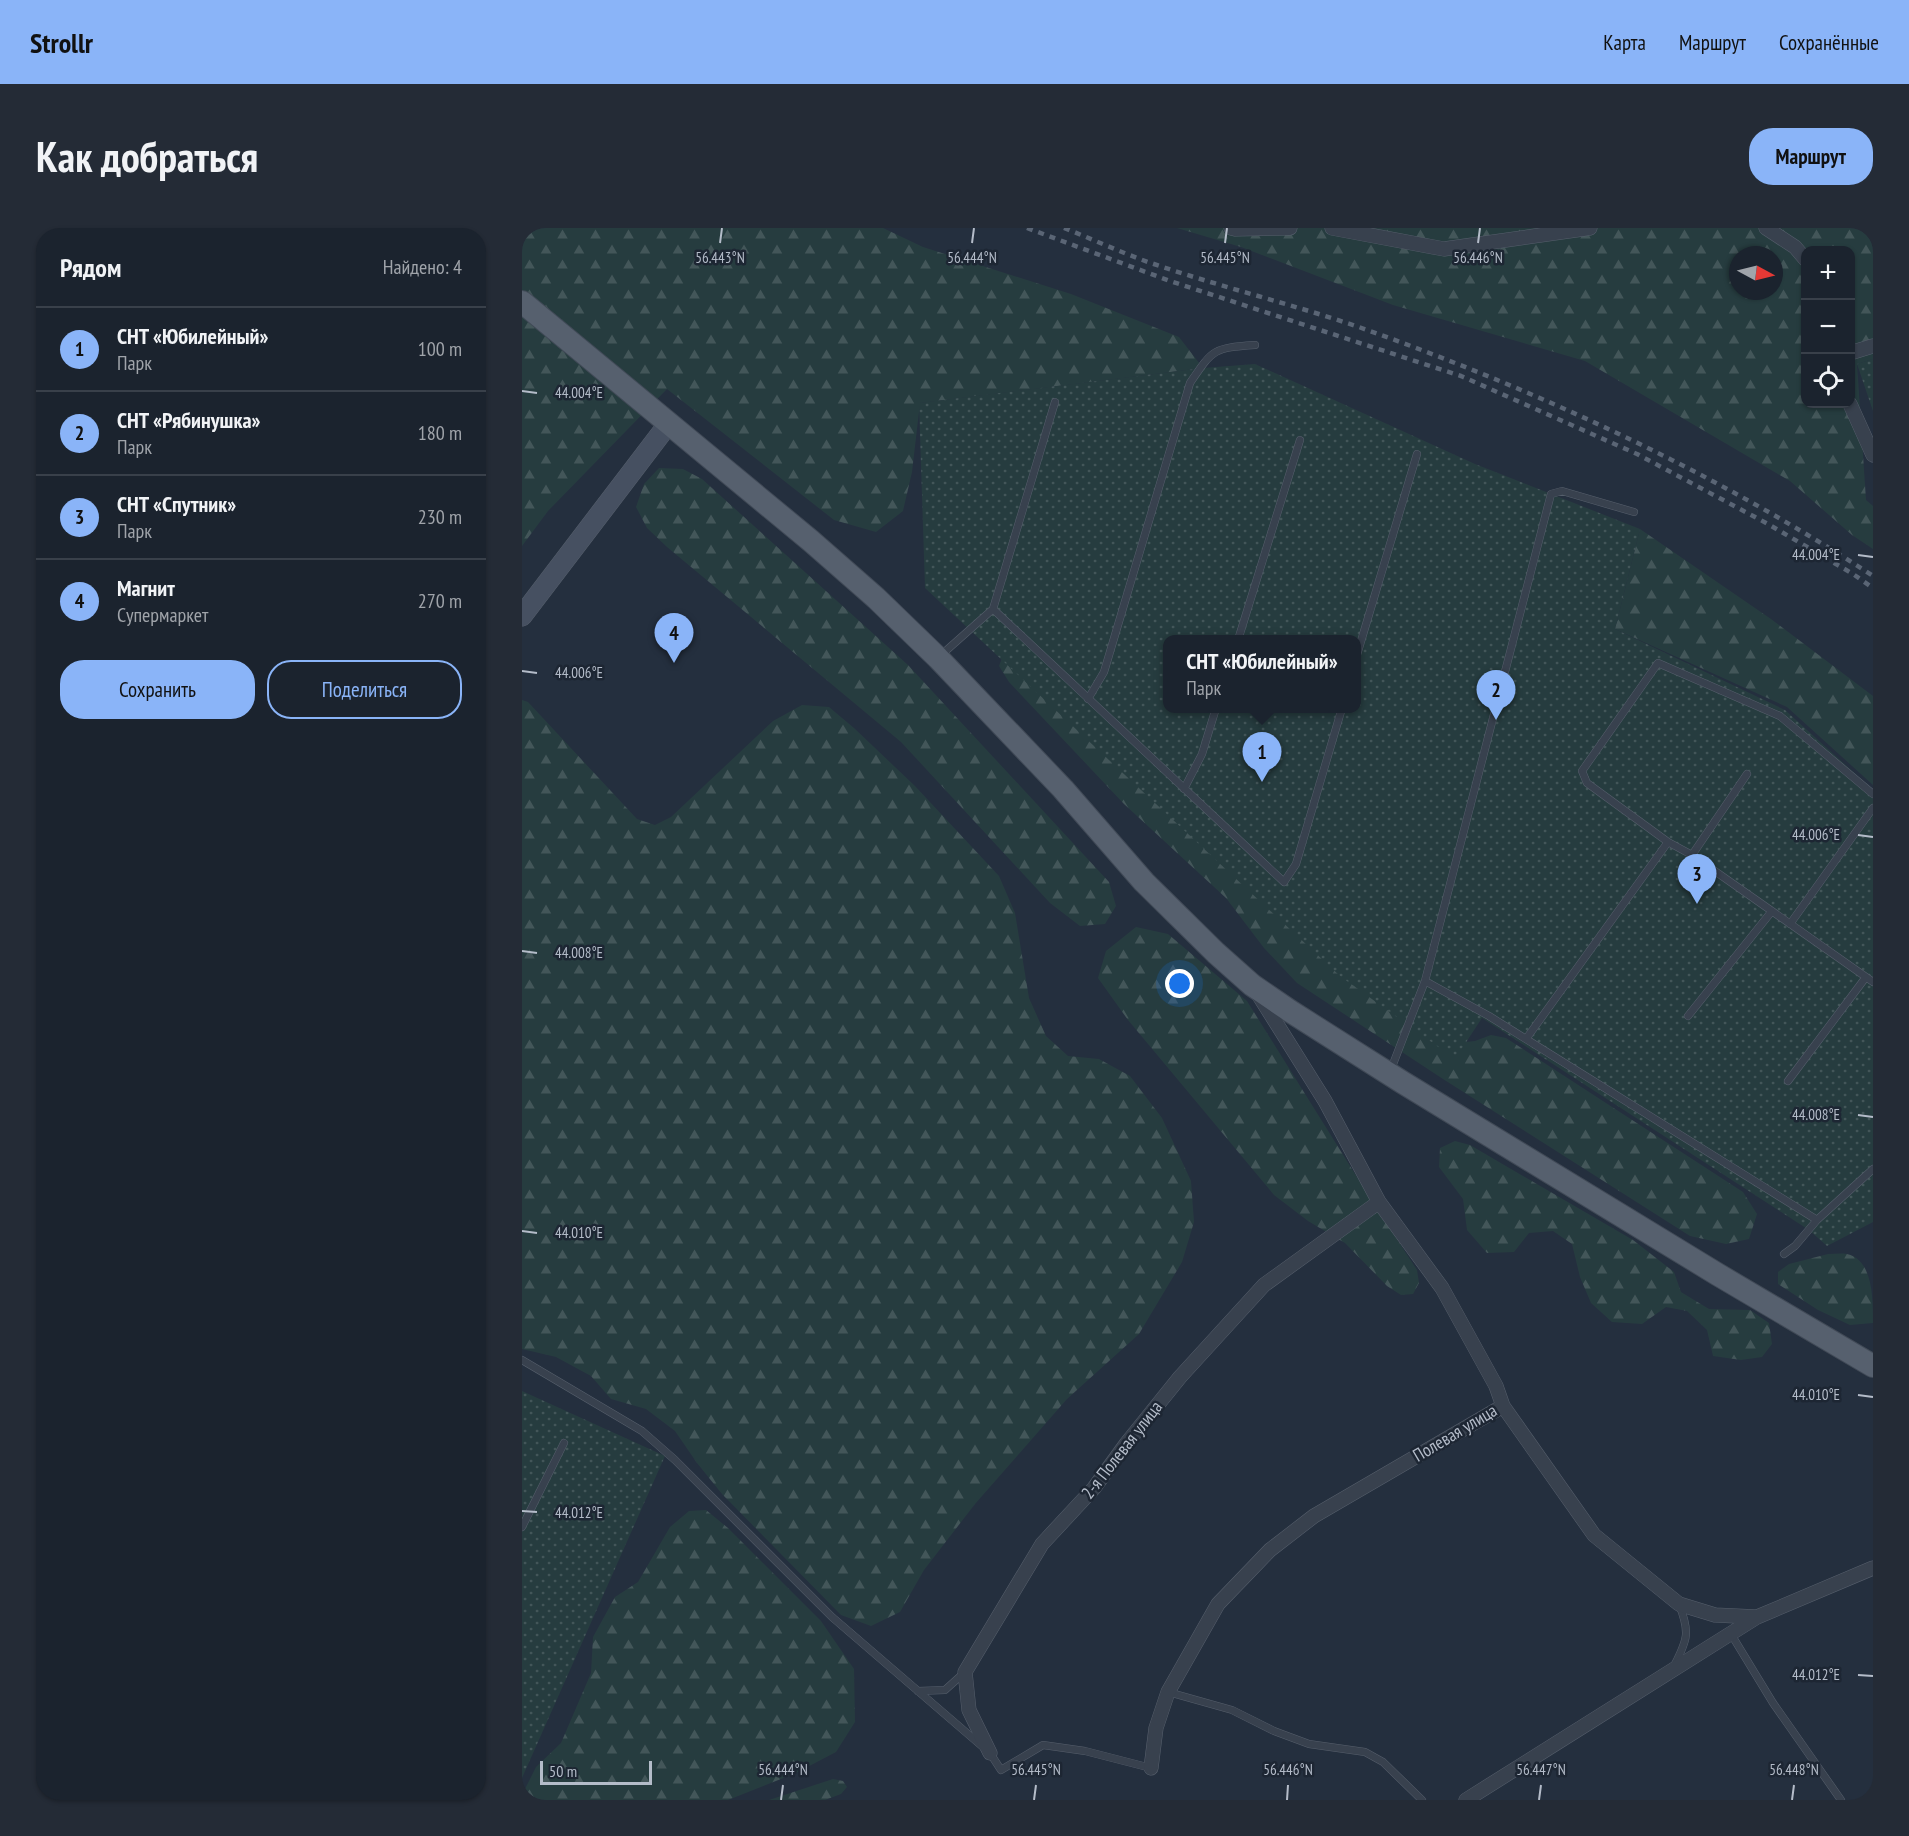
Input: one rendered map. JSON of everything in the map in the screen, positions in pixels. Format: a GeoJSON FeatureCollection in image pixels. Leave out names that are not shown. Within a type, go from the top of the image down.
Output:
{"type":"FeatureCollection","features":[{"type":"Feature","properties":{"kind":"main road"},"geometry":{"type":"LineString","coordinates":[[522,302],[812,541],[876,598],[938,658],[1062,789],[1144,882],[1252,985],[1389,1074],[1584,1194],[1873,1366]]}},
{"type":"Feature","properties":{"kind":"street"},"geometry":{"type":"LineString","coordinates":[[1231,228],[1290,228]]}},
{"type":"Feature","properties":{"kind":"street"},"geometry":{"type":"LineString","coordinates":[[1332,228],[1444,249],[1590,228]]}},
{"type":"Feature","properties":{"kind":"street"},"geometry":{"type":"LineString","coordinates":[[1766,228],[1795,247],[1801,254]]}},
{"type":"Feature","properties":{"kind":"street"},"geometry":{"type":"LineString","coordinates":[[1855,351],[1873,346]]}},
{"type":"Feature","properties":{"kind":"street"},"geometry":{"type":"LineString","coordinates":[[1852,408],[1873,455]]}},
{"type":"Feature","properties":{"kind":"street"},"geometry":{"type":"LineString","coordinates":[[522,616],[669,423]]}},
{"type":"Feature","properties":{"kind":"street","name":"Полевая улица"},"geometry":{"type":"LineString","coordinates":[[1151,1768],[1156,1728],[1168,1692],[1218,1604],[1270,1550],[1314,1516],[1503,1406],[1496,1386],[1442,1288],[1379,1202],[1325,1101],[1252,985]]}},
{"type":"Feature","properties":{"kind":"street","name":"2-я Полевая улица"},"geometry":{"type":"LineString","coordinates":[[965,1672],[1042,1544],[1094,1488],[1180,1377],[1264,1285],[1379,1202]]}},
{"type":"Feature","properties":{"kind":"street"},"geometry":{"type":"LineString","coordinates":[[1503,1406],[1594,1535],[1678,1604],[1715,1615],[1758,1617]]}},
{"type":"Feature","properties":{"kind":"street"},"geometry":{"type":"LineString","coordinates":[[1466,1800],[1758,1617],[1873,1568]]}},
{"type":"Feature","properties":{"kind":"street"},"geometry":{"type":"LineString","coordinates":[[965,1672],[969,1710],[990,1753]]}},
{"type":"Feature","properties":{"kind":"lane"},"geometry":{"type":"LineString","coordinates":[[1088,699],[1104,672],[1190,383],[1207,358],[1223,347],[1255,345]]}},
{"type":"Feature","properties":{"kind":"lane"},"geometry":{"type":"LineString","coordinates":[[938,658],[993,609],[1055,402]]}},
{"type":"Feature","properties":{"kind":"lane"},"geometry":{"type":"LineString","coordinates":[[1239,635],[1300,440]]}},
{"type":"Feature","properties":{"kind":"lane"},"geometry":{"type":"LineString","coordinates":[[1361,641],[1417,454]]}},
{"type":"Feature","properties":{"kind":"lane"},"geometry":{"type":"LineString","coordinates":[[1389,1074],[1425,981],[1551,494],[1562,491],[1634,512]]}},
{"type":"Feature","properties":{"kind":"lane"},"geometry":{"type":"LineString","coordinates":[[993,609],[1284,882],[1296,864],[1341,713]]}},
{"type":"Feature","properties":{"kind":"lane"},"geometry":{"type":"LineString","coordinates":[[1788,1081],[1870,980],[1692,855],[1668,842],[1587,783],[1582,771],[1658,663],[1780,716],[1873,794]]}},
{"type":"Feature","properties":{"kind":"lane"},"geometry":{"type":"LineString","coordinates":[[1184,789],[1202,754],[1214,713]]}},
{"type":"Feature","properties":{"kind":"lane"},"geometry":{"type":"LineString","coordinates":[[1692,855],[1747,774]]}},
{"type":"Feature","properties":{"kind":"lane"},"geometry":{"type":"LineString","coordinates":[[1790,924],[1873,808]]}},
{"type":"Feature","properties":{"kind":"lane"},"geometry":{"type":"LineString","coordinates":[[1526,1039],[1668,842]]}},
{"type":"Feature","properties":{"kind":"lane"},"geometry":{"type":"LineString","coordinates":[[1688,1016],[1772,911]]}},
{"type":"Feature","properties":{"kind":"lane"},"geometry":{"type":"LineString","coordinates":[[1425,981],[1489,1016],[1817,1220]]}},
{"type":"Feature","properties":{"kind":"lane"},"geometry":{"type":"LineString","coordinates":[[1784,1254],[1795,1246],[1817,1220],[1873,1169]]}},
{"type":"Feature","properties":{"kind":"lane"},"geometry":{"type":"LineString","coordinates":[[522,1360],[642,1431],[675,1460],[832,1617],[990,1753],[1001,1770],[1043,1745],[1085,1751],[1151,1768]]}},
{"type":"Feature","properties":{"kind":"lane"},"geometry":{"type":"LineString","coordinates":[[522,1527],[564,1443]]}},
{"type":"Feature","properties":{"kind":"lane"},"geometry":{"type":"LineString","coordinates":[[1671,1672],[1684,1647],[1687,1624],[1678,1604]]}},
{"type":"Feature","properties":{"kind":"lane"},"geometry":{"type":"LineString","coordinates":[[1731,1634],[1773,1703],[1841,1800]]}},
{"type":"Feature","properties":{"kind":"lane"},"geometry":{"type":"LineString","coordinates":[[918,1691],[945,1690],[965,1672]]}},
{"type":"Feature","properties":{"kind":"lane"},"geometry":{"type":"LineString","coordinates":[[1168,1692],[1233,1710],[1274,1731],[1309,1744],[1365,1752],[1383,1762],[1422,1800]]}},
{"type":"Feature","properties":{"kind":"green space"},"geometry":{"type":"Polygon","coordinates":[[[522,228],[883,228],[923,247],[1071,294],[1179,337],[1203,368],[920,403],[912,472],[903,511],[876,532],[834,520],[667,389],[548,511],[522,546],[522,228]]]}},
{"type":"Feature","properties":{"kind":"green space"},"geometry":{"type":"Polygon","coordinates":[[[1177,228],[1873,228],[1873,359],[1857,364],[1866,500],[1873,506],[1873,549],[1852,535],[1790,481],[1585,361],[1393,305],[1241,247],[1177,228]]]}},
{"type":"Feature","properties":{"kind":"green space"},"geometry":{"type":"Polygon","coordinates":[[[1873,359],[1873,411],[1857,364],[1873,359]]]}},
{"type":"Feature","properties":{"kind":"green space"},"geometry":{"type":"Polygon","coordinates":[[[1255,364],[1475,464],[1640,529],[1615,629],[1785,710],[1873,790],[1873,1222],[1827,1246],[1809,1230],[1482,1018],[1455,1059],[1340,976],[925,588],[919,403],[1203,368],[1255,364]]]}},
{"type":"Feature","properties":{"kind":"green space"},"geometry":{"type":"Polygon","coordinates":[[[659,468],[683,469],[702,479],[908,665],[1109,882],[1116,906],[1105,924],[1080,926],[1050,903],[901,742],[647,528],[636,507],[644,484],[659,468]]]}},
{"type":"Feature","properties":{"kind":"green space"},"geometry":{"type":"Polygon","coordinates":[[[1640,529],[1771,619],[1873,696],[1873,785],[1787,707],[1615,629],[1640,529]]]}},
{"type":"Feature","properties":{"kind":"green space"},"geometry":{"type":"Polygon","coordinates":[[[1004,653],[1456,1043],[1475,1041],[1491,1035],[1506,1038],[1743,1192],[1757,1214],[1749,1239],[1726,1244],[1690,1236],[1297,983],[1264,948],[1226,898],[1124,804],[1009,682],[999,666],[1004,653]]]}},
{"type":"Feature","properties":{"kind":"green space"},"geometry":{"type":"Polygon","coordinates":[[[522,700],[528,702],[637,819],[655,825],[671,817],[773,721],[802,705],[829,707],[915,786],[999,876],[1015,913],[1029,998],[1046,1036],[1068,1056],[1099,1059],[1130,1076],[1162,1118],[1191,1181],[1194,1222],[1182,1262],[1139,1334],[1067,1399],[975,1504],[924,1570],[900,1612],[871,1626],[841,1615],[722,1494],[675,1431],[646,1409],[611,1399],[591,1376],[556,1357],[522,1349],[522,700]]]}},
{"type":"Feature","properties":{"kind":"green space"},"geometry":{"type":"Polygon","coordinates":[[[1136,927],[1168,934],[1247,1001],[1417,1270],[1419,1283],[1413,1294],[1401,1295],[1387,1286],[1345,1243],[1308,1221],[1274,1195],[1128,1020],[1098,978],[1106,951],[1136,927]]]}},
{"type":"Feature","properties":{"kind":"green space"},"geometry":{"type":"Polygon","coordinates":[[[1455,1141],[1470,1145],[1633,1240],[1674,1272],[1681,1292],[1709,1309],[1750,1310],[1769,1323],[1772,1344],[1762,1357],[1741,1360],[1713,1356],[1707,1330],[1687,1311],[1666,1307],[1642,1324],[1612,1322],[1591,1303],[1580,1277],[1572,1244],[1553,1231],[1529,1233],[1514,1252],[1487,1253],[1467,1230],[1463,1199],[1439,1167],[1440,1148],[1455,1141]]]}},
{"type":"Feature","properties":{"kind":"green space"},"geometry":{"type":"Polygon","coordinates":[[[1828,1254],[1847,1254],[1862,1264],[1870,1281],[1873,1323],[1850,1325],[1818,1310],[1778,1284],[1778,1272],[1789,1264],[1828,1254]]]}},
{"type":"Feature","properties":{"kind":"green space"},"geometry":{"type":"Polygon","coordinates":[[[522,1391],[665,1456],[522,1778],[522,1391]]]}},
{"type":"Feature","properties":{"kind":"green space"},"geometry":{"type":"Polygon","coordinates":[[[706,1510],[728,1528],[821,1621],[854,1669],[855,1722],[836,1752],[796,1773],[728,1800],[522,1800],[522,1795],[536,1767],[561,1743],[591,1673],[593,1637],[615,1597],[638,1582],[670,1527],[689,1511],[706,1510]]]}},
{"type":"Feature","properties":{"kind":"green space"},"geometry":{"type":"Polygon","coordinates":[[[833,1779],[843,1781],[847,1787],[841,1794],[825,1800],[769,1800],[833,1779]]]}},
{"type":"Feature","properties":{"kind":"railway"},"geometry":{"type":"LineString","coordinates":[[1027,228],[1170,281],[1461,376],[1637,454],[1768,524],[1873,588]]}},
{"type":"Feature","properties":{"kind":"railway"},"geometry":{"type":"LineString","coordinates":[[1064,228],[1148,262],[1356,326],[1491,377],[1687,468],[1750,502],[1873,576]]}},
{"type":"Feature","properties":{"kind":"place","name":"Магнит"},"geometry":{"type":"Point","coordinates":[674,663]}},
{"type":"Feature","properties":{"kind":"place","name":"СНТ «Рябинушка»"},"geometry":{"type":"Point","coordinates":[1496,720]}},
{"type":"Feature","properties":{"kind":"place","name":"СНТ «Юбилейный»"},"geometry":{"type":"Point","coordinates":[1262,782]}},
{"type":"Feature","properties":{"kind":"place","name":"СНТ «Спутник»"},"geometry":{"type":"Point","coordinates":[1697,904]}}]}
